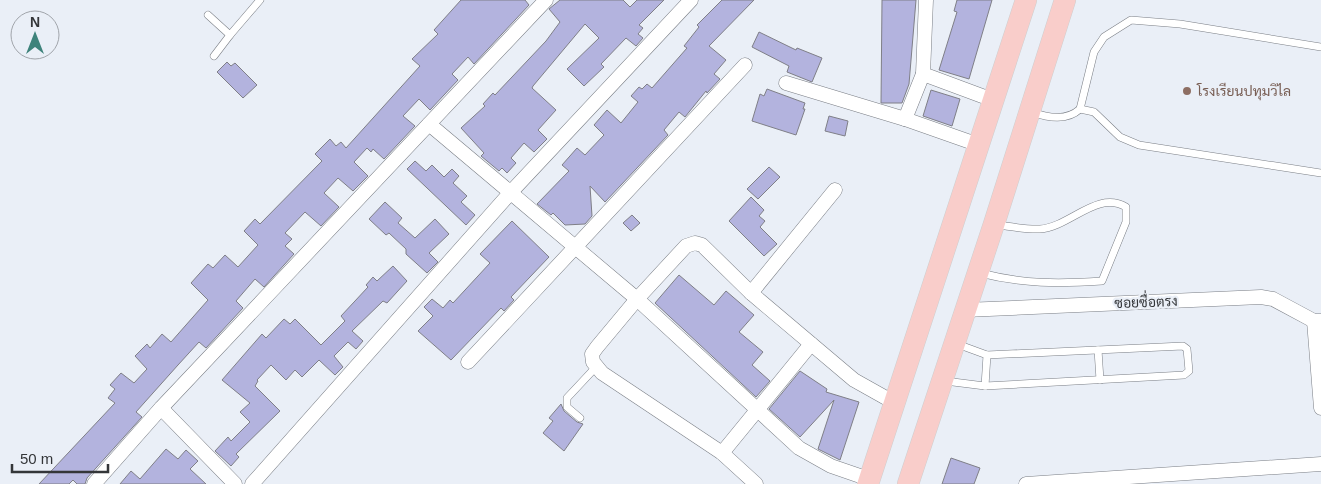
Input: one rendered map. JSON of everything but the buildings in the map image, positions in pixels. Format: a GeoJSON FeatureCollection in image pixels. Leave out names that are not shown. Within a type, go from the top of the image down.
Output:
{"type":"FeatureCollection","features":[{"type":"Feature","properties":{"kind":"main road"},"geometry":{"type":"LineString","coordinates":[[869,482],[1026,0]]}},
{"type":"Feature","properties":{"kind":"main road"},"geometry":{"type":"LineString","coordinates":[[908,484],[994,224],[1065,0]]}},
{"type":"Feature","properties":{"kind":"street"},"geometry":{"type":"LineString","coordinates":[[94,484],[161,408],[546,0]]}},
{"type":"Feature","properties":{"kind":"street"},"geometry":{"type":"LineString","coordinates":[[252,484],[512,192],[691,0]]}},
{"type":"Feature","properties":{"kind":"street"},"geometry":{"type":"LineString","coordinates":[[904,119],[923,74],[926,0]]}},
{"type":"Feature","properties":{"kind":"street"},"geometry":{"type":"LineString","coordinates":[[468,362],[746,65]]}},
{"type":"Feature","properties":{"kind":"street"},"geometry":{"type":"LineString","coordinates":[[923,74],[993,100]]}},
{"type":"Feature","properties":{"kind":"street"},"geometry":{"type":"LineString","coordinates":[[786,83],[904,119],[979,146]]}},
{"type":"Feature","properties":{"kind":"street"},"geometry":{"type":"LineString","coordinates":[[429,124],[637,299],[799,448],[831,466],[869,482]]}},
{"type":"Feature","properties":{"kind":"street"},"geometry":{"type":"LineString","coordinates":[[751,293],[835,190]]}},
{"type":"Feature","properties":{"kind":"street"},"geometry":{"type":"LineString","coordinates":[[756,484],[722,453],[596,367],[592,354],[637,299],[686,246],[695,243],[702,245],[751,293],[854,380],[895,403]]}},
{"type":"Feature","properties":{"kind":"street","name":"ซอยซื่อตรง"},"geometry":{"type":"LineString","coordinates":[[965,310],[1261,297],[1273,299],[1318,321]]}},
{"type":"Feature","properties":{"kind":"street"},"geometry":{"type":"LineString","coordinates":[[1318,321],[1321,408]]}},
{"type":"Feature","properties":{"kind":"street"},"geometry":{"type":"LineString","coordinates":[[722,453],[758,412],[811,344]]}},
{"type":"Feature","properties":{"kind":"street"},"geometry":{"type":"LineString","coordinates":[[161,408],[235,484]]}},
{"type":"Feature","properties":{"kind":"street"},"geometry":{"type":"LineString","coordinates":[[1026,484],[1321,464]]}},
{"type":"Feature","properties":{"kind":"lane"},"geometry":{"type":"LineString","coordinates":[[214,56],[260,0]]}},
{"type":"Feature","properties":{"kind":"lane"},"geometry":{"type":"LineString","coordinates":[[208,15],[230,36]]}},
{"type":"Feature","properties":{"kind":"lane"},"geometry":{"type":"LineString","coordinates":[[1029,112],[1054,118],[1074,114],[1080,109],[1094,52],[1104,36],[1131,20],[1180,24],[1321,47]]}},
{"type":"Feature","properties":{"kind":"lane"},"geometry":{"type":"LineString","coordinates":[[1080,109],[1094,112],[1120,137],[1139,145],[1321,173]]}},
{"type":"Feature","properties":{"kind":"lane"},"geometry":{"type":"LineString","coordinates":[[978,273],[1014,282],[1058,284],[1102,281],[1126,222],[1126,207],[1118,202],[1096,204],[1061,224],[1040,229],[994,224]]}},
{"type":"Feature","properties":{"kind":"lane"},"geometry":{"type":"LineString","coordinates":[[942,381],[985,386],[1184,375],[1189,372],[1187,349],[1183,346],[987,355],[954,343]]}},
{"type":"Feature","properties":{"kind":"lane"},"geometry":{"type":"LineString","coordinates":[[1098,350],[1100,380]]}},
{"type":"Feature","properties":{"kind":"lane"},"geometry":{"type":"LineString","coordinates":[[985,386],[987,355]]}},
{"type":"Feature","properties":{"kind":"lane"},"geometry":{"type":"LineString","coordinates":[[580,418],[567,407],[567,398],[596,367]]}},
{"type":"Feature","properties":{"kind":"place","name":"โรงเรียนปทุมวิไล"},"geometry":{"type":"Point","coordinates":[1187,91]}}]}
